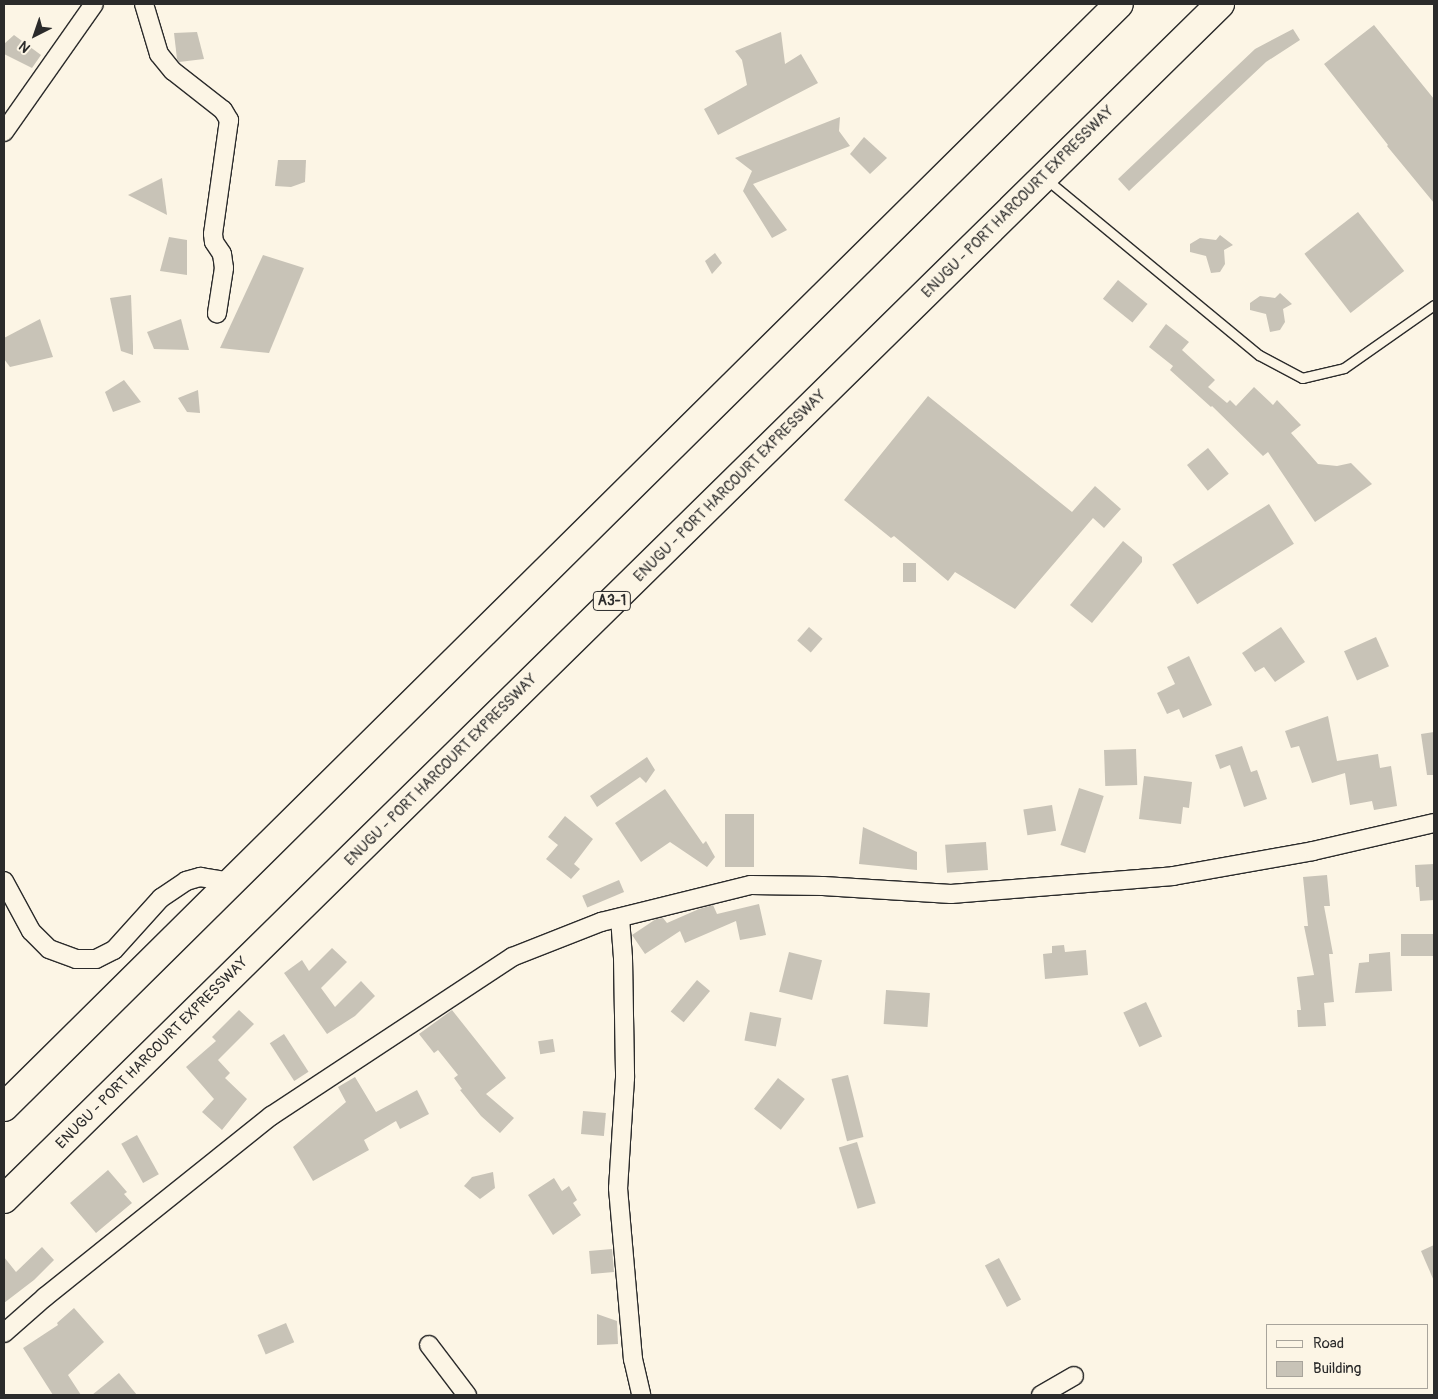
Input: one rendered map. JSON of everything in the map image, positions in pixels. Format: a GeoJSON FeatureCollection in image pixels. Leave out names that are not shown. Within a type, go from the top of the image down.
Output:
{"type":"FeatureCollection","features":[{"type":"Feature","properties":{"kind":"highway"},"geometry":{"type":"LineString","coordinates":[[4,1107],[1119,4]]}},
{"type":"Feature","properties":{"kind":"highway","name":"ENUGU - PORT HARCOURT EXPRESSWAY"},"geometry":{"type":"LineString","coordinates":[[4,1199],[1220,4]]}},
{"type":"Feature","properties":{"kind":"street"},"geometry":{"type":"LineString","coordinates":[[4,132],[94,4]]}},
{"type":"Feature","properties":{"kind":"street"},"geometry":{"type":"LineString","coordinates":[[144,4],[159,54],[173,71],[223,110],[229,120],[213,234],[214,242],[222,254],[224,268],[217,313]]}},
{"type":"Feature","properties":{"kind":"street"},"geometry":{"type":"LineString","coordinates":[[4,1333],[44,1297],[272,1116],[512,957],[601,922],[751,885],[822,886],[951,894],[1173,876],[1313,851],[1434,822]]}},
{"type":"Feature","properties":{"kind":"street"},"geometry":{"type":"LineString","coordinates":[[4,881],[31,931],[49,950],[76,959],[96,959],[114,950],[162,898],[186,881],[200,877],[231,882]]}},
{"type":"Feature","properties":{"kind":"street"},"geometry":{"type":"LineString","coordinates":[[620,918],[623,958],[625,1078],[618,1188],[633,1359],[641,1395]]}},
{"type":"Feature","properties":{"kind":"street"},"geometry":{"type":"LineString","coordinates":[[429,1345],[467,1395]]}},
{"type":"Feature","properties":{"kind":"street"},"geometry":{"type":"LineString","coordinates":[[1041,1395],[1074,1376]]}},
{"type":"Feature","properties":{"kind":"lane"},"geometry":{"type":"LineString","coordinates":[[1044,177],[1259,355],[1302,378],[1344,368],[1434,305]]}},
{"type":"Feature","properties":{"kind":"building"},"geometry":{"type":"Polygon","coordinates":[[[1374,25],[1434,99],[1434,203],[1324,64],[1374,25]]]}},
{"type":"Feature","properties":{"kind":"building"},"geometry":{"type":"Polygon","coordinates":[[[1293,29],[1300,40],[1266,62],[1129,191],[1118,179],[1255,49],[1293,29]]]}},
{"type":"Feature","properties":{"kind":"building"},"geometry":{"type":"Polygon","coordinates":[[[197,32],[204,59],[179,62],[174,33],[197,32]]]}},
{"type":"Feature","properties":{"kind":"building"},"geometry":{"type":"Polygon","coordinates":[[[781,32],[785,64],[801,54],[818,83],[718,135],[704,109],[747,85],[742,60],[735,51],[781,32]]]}},
{"type":"Feature","properties":{"kind":"building"},"geometry":{"type":"Polygon","coordinates":[[[14,35],[41,55],[32,68],[4,54],[4,44],[14,35]]]}},
{"type":"Feature","properties":{"kind":"building"},"geometry":{"type":"Polygon","coordinates":[[[840,117],[839,131],[850,146],[753,184],[787,230],[772,238],[743,191],[752,171],[735,158],[840,117]]]}},
{"type":"Feature","properties":{"kind":"building"},"geometry":{"type":"Polygon","coordinates":[[[864,137],[887,158],[870,174],[850,154],[864,137]]]}},
{"type":"Feature","properties":{"kind":"building"},"geometry":{"type":"Polygon","coordinates":[[[278,160],[306,160],[305,182],[291,187],[275,186],[278,160]]]}},
{"type":"Feature","properties":{"kind":"building"},"geometry":{"type":"Polygon","coordinates":[[[162,178],[167,215],[128,195],[162,178]]]}},
{"type":"Feature","properties":{"kind":"building"},"geometry":{"type":"Polygon","coordinates":[[[1358,212],[1404,271],[1351,313],[1304,254],[1358,212]]]}},
{"type":"Feature","properties":{"kind":"building"},"geometry":{"type":"Polygon","coordinates":[[[1220,235],[1233,245],[1224,250],[1225,264],[1220,272],[1211,273],[1206,256],[1190,252],[1190,244],[1200,238],[1216,240],[1220,235]]]}},
{"type":"Feature","properties":{"kind":"building"},"geometry":{"type":"Polygon","coordinates":[[[169,237],[187,240],[187,275],[160,271],[169,237]]]}},
{"type":"Feature","properties":{"kind":"building"},"geometry":{"type":"Polygon","coordinates":[[[715,253],[722,263],[712,274],[705,261],[715,253]]]}},
{"type":"Feature","properties":{"kind":"building"},"geometry":{"type":"Polygon","coordinates":[[[263,255],[304,268],[269,353],[220,348],[263,255]]]}},
{"type":"Feature","properties":{"kind":"building"},"geometry":{"type":"Polygon","coordinates":[[[1118,280],[1148,304],[1132,323],[1103,299],[1118,280]]]}},
{"type":"Feature","properties":{"kind":"building"},"geometry":{"type":"Polygon","coordinates":[[[1280,293],[1292,304],[1283,309],[1285,322],[1280,330],[1270,332],[1266,314],[1250,310],[1250,303],[1260,296],[1275,298],[1280,293]]]}},
{"type":"Feature","properties":{"kind":"building"},"geometry":{"type":"Polygon","coordinates":[[[131,295],[133,355],[121,351],[110,298],[131,295]]]}},
{"type":"Feature","properties":{"kind":"building"},"geometry":{"type":"Polygon","coordinates":[[[40,319],[53,357],[10,367],[4,359],[4,338],[40,319]]]}},
{"type":"Feature","properties":{"kind":"building"},"geometry":{"type":"Polygon","coordinates":[[[181,319],[189,350],[154,349],[147,332],[181,319]]]}},
{"type":"Feature","properties":{"kind":"building"},"geometry":{"type":"Polygon","coordinates":[[[1166,324],[1189,342],[1182,350],[1215,380],[1208,387],[1227,403],[1230,400],[1236,406],[1254,387],[1273,405],[1277,400],[1301,425],[1291,433],[1318,464],[1337,466],[1351,463],[1372,484],[1315,522],[1268,452],[1263,456],[1212,406],[1170,370],[1173,366],[1149,347],[1166,324]]]}},
{"type":"Feature","properties":{"kind":"building"},"geometry":{"type":"Polygon","coordinates":[[[124,380],[141,402],[113,412],[105,392],[124,380]]]}},
{"type":"Feature","properties":{"kind":"building"},"geometry":{"type":"Polygon","coordinates":[[[198,390],[200,413],[187,412],[178,398],[198,390]]]}},
{"type":"Feature","properties":{"kind":"building"},"geometry":{"type":"Polygon","coordinates":[[[928,396],[1072,512],[1095,486],[1121,509],[1104,528],[1093,518],[1015,609],[955,572],[948,581],[894,536],[891,538],[844,500],[928,396]]]}},
{"type":"Feature","properties":{"kind":"building"},"geometry":{"type":"Polygon","coordinates":[[[1208,448],[1229,474],[1208,491],[1187,465],[1208,448]]]}},
{"type":"Feature","properties":{"kind":"building"},"geometry":{"type":"Polygon","coordinates":[[[1269,504],[1294,544],[1197,604],[1172,564],[1269,504]]]}},
{"type":"Feature","properties":{"kind":"building"},"geometry":{"type":"Polygon","coordinates":[[[1123,541],[1142,557],[1142,562],[1092,623],[1070,605],[1123,541]]]}},
{"type":"Feature","properties":{"kind":"building"},"geometry":{"type":"Polygon","coordinates":[[[903,563],[916,563],[916,582],[903,582],[903,563]]]}},
{"type":"Feature","properties":{"kind":"building"},"geometry":{"type":"Polygon","coordinates":[[[809,627],[823,639],[811,652],[797,641],[809,627]]]}},
{"type":"Feature","properties":{"kind":"building"},"geometry":{"type":"Polygon","coordinates":[[[1281,627],[1305,662],[1275,682],[1264,667],[1255,672],[1242,653],[1281,627]]]}},
{"type":"Feature","properties":{"kind":"building"},"geometry":{"type":"Polygon","coordinates":[[[1376,637],[1389,666],[1357,680],[1344,651],[1376,637]]]}},
{"type":"Feature","properties":{"kind":"building"},"geometry":{"type":"Polygon","coordinates":[[[1189,656],[1212,705],[1183,718],[1179,709],[1167,714],[1157,693],[1175,684],[1167,667],[1189,656]]]}},
{"type":"Feature","properties":{"kind":"building"},"geometry":{"type":"Polygon","coordinates":[[[1328,716],[1337,761],[1378,754],[1380,768],[1391,766],[1397,806],[1374,810],[1372,801],[1350,805],[1345,773],[1312,783],[1299,746],[1291,748],[1285,731],[1328,716]]]}},
{"type":"Feature","properties":{"kind":"building"},"geometry":{"type":"Polygon","coordinates":[[[1434,732],[1434,775],[1427,775],[1421,734],[1434,732]]]}},
{"type":"Feature","properties":{"kind":"building"},"geometry":{"type":"Polygon","coordinates":[[[1242,746],[1251,772],[1257,770],[1267,799],[1244,807],[1230,765],[1220,769],[1215,755],[1242,746]]]}},
{"type":"Feature","properties":{"kind":"building"},"geometry":{"type":"Polygon","coordinates":[[[1136,749],[1137,785],[1105,786],[1104,750],[1136,749]]]}},
{"type":"Feature","properties":{"kind":"building"},"geometry":{"type":"Polygon","coordinates":[[[647,757],[655,770],[646,783],[640,777],[597,807],[590,796],[647,757]]]}},
{"type":"Feature","properties":{"kind":"building"},"geometry":{"type":"Polygon","coordinates":[[[1144,776],[1192,782],[1189,808],[1183,807],[1181,824],[1139,819],[1144,776]]]}},
{"type":"Feature","properties":{"kind":"building"},"geometry":{"type":"Polygon","coordinates":[[[1079,788],[1104,796],[1085,853],[1060,845],[1079,788]]]}},
{"type":"Feature","properties":{"kind":"building"},"geometry":{"type":"Polygon","coordinates":[[[665,789],[703,844],[706,841],[715,857],[707,867],[670,842],[641,862],[615,823],[665,789]]]}},
{"type":"Feature","properties":{"kind":"building"},"geometry":{"type":"Polygon","coordinates":[[[1052,805],[1056,831],[1027,835],[1023,810],[1052,805]]]}},
{"type":"Feature","properties":{"kind":"building"},"geometry":{"type":"Polygon","coordinates":[[[725,814],[754,814],[754,867],[725,867],[725,814]]]}},
{"type":"Feature","properties":{"kind":"building"},"geometry":{"type":"Polygon","coordinates":[[[565,816],[593,839],[574,864],[580,869],[571,879],[546,859],[558,845],[548,837],[565,816]]]}},
{"type":"Feature","properties":{"kind":"building"},"geometry":{"type":"Polygon","coordinates":[[[863,827],[917,852],[917,870],[859,864],[863,827]]]}},
{"type":"Feature","properties":{"kind":"building"},"geometry":{"type":"Polygon","coordinates":[[[986,842],[988,870],[947,873],[945,845],[986,842]]]}},
{"type":"Feature","properties":{"kind":"building"},"geometry":{"type":"Polygon","coordinates":[[[1434,864],[1434,900],[1420,901],[1419,887],[1416,887],[1415,865],[1434,864]]]}},
{"type":"Feature","properties":{"kind":"building"},"geometry":{"type":"Polygon","coordinates":[[[1327,875],[1330,906],[1324,906],[1333,954],[1329,954],[1334,1002],[1324,1003],[1326,1026],[1298,1027],[1297,1010],[1301,1010],[1297,977],[1314,975],[1304,926],[1308,926],[1303,877],[1327,875]]]}},
{"type":"Feature","properties":{"kind":"building"},"geometry":{"type":"Polygon","coordinates":[[[619,880],[624,892],[587,908],[582,896],[619,880]]]}},
{"type":"Feature","properties":{"kind":"building"},"geometry":{"type":"Polygon","coordinates":[[[759,904],[766,935],[740,940],[736,921],[685,943],[680,931],[645,954],[632,935],[656,919],[663,918],[667,923],[713,905],[717,914],[759,904]]]}},
{"type":"Feature","properties":{"kind":"building"},"geometry":{"type":"Polygon","coordinates":[[[1401,934],[1434,934],[1434,956],[1401,956],[1401,934]]]}},
{"type":"Feature","properties":{"kind":"building"},"geometry":{"type":"Polygon","coordinates":[[[1064,945],[1065,952],[1086,950],[1088,975],[1045,979],[1043,954],[1052,953],[1052,946],[1064,945]]]}},
{"type":"Feature","properties":{"kind":"building"},"geometry":{"type":"Polygon","coordinates":[[[332,948],[347,962],[321,988],[335,1007],[361,981],[375,996],[355,1016],[327,1034],[284,973],[302,960],[309,971],[332,948]]]}},
{"type":"Feature","properties":{"kind":"building"},"geometry":{"type":"Polygon","coordinates":[[[789,952],[822,960],[812,1000],[779,992],[789,952]]]}},
{"type":"Feature","properties":{"kind":"building"},"geometry":{"type":"Polygon","coordinates":[[[1390,952],[1392,991],[1355,993],[1359,963],[1369,962],[1369,954],[1390,952]]]}},
{"type":"Feature","properties":{"kind":"building"},"geometry":{"type":"Polygon","coordinates":[[[697,980],[710,991],[684,1022],[671,1011],[697,980]]]}},
{"type":"Feature","properties":{"kind":"building"},"geometry":{"type":"Polygon","coordinates":[[[886,990],[930,993],[928,1027],[884,1024],[886,990]]]}},
{"type":"Feature","properties":{"kind":"building"},"geometry":{"type":"Polygon","coordinates":[[[1146,1002],[1162,1036],[1139,1047],[1123,1013],[1146,1002]]]}},
{"type":"Feature","properties":{"kind":"building"},"geometry":{"type":"Polygon","coordinates":[[[239,1010],[254,1024],[218,1060],[230,1073],[225,1078],[247,1099],[222,1130],[202,1112],[214,1099],[186,1067],[216,1041],[212,1037],[239,1010]]]}},
{"type":"Feature","properties":{"kind":"building"},"geometry":{"type":"Polygon","coordinates":[[[452,1010],[506,1078],[486,1094],[514,1118],[500,1133],[481,1116],[460,1090],[462,1089],[454,1078],[458,1075],[438,1050],[434,1053],[419,1034],[452,1010]]]}},
{"type":"Feature","properties":{"kind":"building"},"geometry":{"type":"Polygon","coordinates":[[[750,1012],[781,1018],[776,1047],[744,1040],[750,1012]]]}},
{"type":"Feature","properties":{"kind":"building"},"geometry":{"type":"Polygon","coordinates":[[[284,1034],[309,1072],[294,1081],[270,1043],[284,1034]]]}},
{"type":"Feature","properties":{"kind":"building"},"geometry":{"type":"Polygon","coordinates":[[[553,1039],[555,1052],[540,1054],[538,1041],[553,1039]]]}},
{"type":"Feature","properties":{"kind":"building"},"geometry":{"type":"Polygon","coordinates":[[[848,1075],[863,1137],[847,1141],[832,1079],[848,1075]]]}},
{"type":"Feature","properties":{"kind":"building"},"geometry":{"type":"Polygon","coordinates":[[[355,1077],[376,1112],[417,1090],[429,1114],[400,1129],[396,1121],[364,1140],[369,1150],[313,1181],[293,1147],[346,1102],[338,1087],[355,1077]]]}},
{"type":"Feature","properties":{"kind":"building"},"geometry":{"type":"Polygon","coordinates":[[[778,1078],[805,1099],[781,1130],[754,1109],[778,1078]]]}},
{"type":"Feature","properties":{"kind":"building"},"geometry":{"type":"Polygon","coordinates":[[[583,1111],[606,1113],[604,1136],[581,1134],[583,1111]]]}},
{"type":"Feature","properties":{"kind":"building"},"geometry":{"type":"Polygon","coordinates":[[[137,1135],[159,1174],[143,1183],[121,1144],[137,1135]]]}},
{"type":"Feature","properties":{"kind":"building"},"geometry":{"type":"Polygon","coordinates":[[[857,1142],[876,1203],[858,1209],[839,1148],[857,1142]]]}},
{"type":"Feature","properties":{"kind":"building"},"geometry":{"type":"Polygon","coordinates":[[[108,1170],[127,1192],[124,1194],[132,1203],[96,1233],[70,1203],[108,1170]]]}},
{"type":"Feature","properties":{"kind":"building"},"geometry":{"type":"Polygon","coordinates":[[[493,1172],[495,1188],[480,1199],[464,1186],[472,1177],[493,1172]]]}},
{"type":"Feature","properties":{"kind":"building"},"geometry":{"type":"Polygon","coordinates":[[[554,1178],[562,1191],[569,1186],[577,1200],[573,1203],[581,1215],[553,1235],[528,1195],[554,1178]]]}},
{"type":"Feature","properties":{"kind":"building"},"geometry":{"type":"Polygon","coordinates":[[[1434,1245],[1434,1281],[1421,1251],[1434,1245]]]}},
{"type":"Feature","properties":{"kind":"building"},"geometry":{"type":"Polygon","coordinates":[[[42,1247],[54,1260],[34,1280],[4,1303],[4,1257],[16,1272],[42,1247]]]}},
{"type":"Feature","properties":{"kind":"building"},"geometry":{"type":"Polygon","coordinates":[[[612,1249],[614,1272],[591,1274],[589,1251],[612,1249]]]}},
{"type":"Feature","properties":{"kind":"building"},"geometry":{"type":"Polygon","coordinates":[[[999,1258],[1021,1299],[1007,1307],[985,1266],[999,1258]]]}},
{"type":"Feature","properties":{"kind":"building"},"geometry":{"type":"Polygon","coordinates":[[[74,1308],[104,1342],[68,1375],[81,1395],[53,1395],[23,1348],[58,1325],[57,1323],[74,1308]]]}},
{"type":"Feature","properties":{"kind":"building"},"geometry":{"type":"Polygon","coordinates":[[[597,1314],[617,1321],[618,1344],[597,1345],[597,1314]]]}},
{"type":"Feature","properties":{"kind":"building"},"geometry":{"type":"Polygon","coordinates":[[[286,1323],[294,1342],[266,1354],[257,1335],[286,1323]]]}},
{"type":"Feature","properties":{"kind":"building"},"geometry":{"type":"Polygon","coordinates":[[[119,1373],[137,1395],[92,1395],[119,1373]]]}}]}
